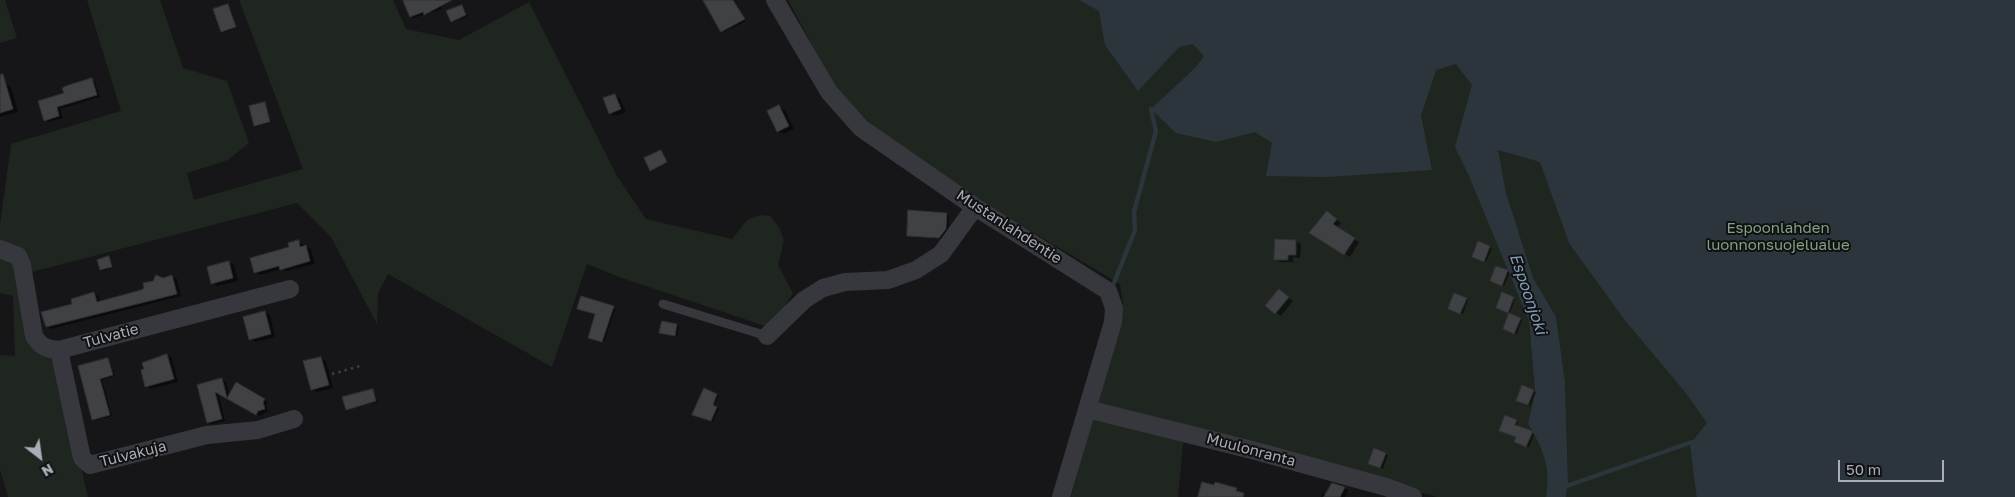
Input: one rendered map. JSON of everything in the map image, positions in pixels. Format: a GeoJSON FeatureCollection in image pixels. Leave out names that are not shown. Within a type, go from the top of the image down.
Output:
{"type":"FeatureCollection","features":[{"type":"Feature","properties":{"kind":"street","name":"Mustanlahdentie"},"geometry":{"type":"LineString","coordinates":[[775,0],[829,92],[854,122],[975,207],[1108,292],[1114,308],[1113,322],[1061,497]]}},
{"type":"Feature","properties":{"kind":"street"},"geometry":{"type":"LineString","coordinates":[[767,336],[804,300],[822,288],[845,282],[888,280],[916,270],[941,254],[975,207]]}},
{"type":"Feature","properties":{"kind":"street"},"geometry":{"type":"LineString","coordinates":[[0,249],[18,256],[22,265],[34,336],[39,344],[46,349],[59,350]]}},
{"type":"Feature","properties":{"kind":"street","name":"Tulvatie"},"geometry":{"type":"LineString","coordinates":[[59,350],[290,289]]}},
{"type":"Feature","properties":{"kind":"street","name":"Tulvakuja"},"geometry":{"type":"LineString","coordinates":[[59,350],[82,458],[90,465],[207,436],[258,430],[294,419]]}},
{"type":"Feature","properties":{"kind":"street","name":"Muulonranta"},"geometry":{"type":"LineString","coordinates":[[1087,409],[1261,453],[1386,487],[1413,497]]}},
{"type":"Feature","properties":{"kind":"lane"},"geometry":{"type":"LineString","coordinates":[[663,304],[767,336]]}},
{"type":"Feature","properties":{"kind":"path"},"geometry":{"type":"LineString","coordinates":[[332,374],[360,366]]}},
{"type":"Feature","properties":{"kind":"green space"},"geometry":{"type":"Polygon","coordinates":[[[0,0],[5,0],[17,38],[0,43],[0,0]]]}},
{"type":"Feature","properties":{"kind":"green space"},"geometry":{"type":"Polygon","coordinates":[[[87,0],[160,0],[183,68],[227,81],[249,143],[228,160],[187,173],[194,200],[303,169],[239,0],[393,0],[406,29],[459,40],[529,2],[617,176],[646,219],[732,239],[747,220],[760,215],[770,216],[779,227],[784,240],[778,265],[793,293],[771,328],[622,278],[587,264],[552,367],[388,274],[378,293],[377,324],[331,237],[297,203],[28,273],[0,243],[0,225],[11,144],[121,111],[87,0]]]}},
{"type":"Feature","properties":{"kind":"green space","name":"Espoonlahden luonnonsuojelualue"},"geometry":{"type":"Polygon","coordinates":[[[788,0],[2015,0],[2015,497],[1566,497],[1568,481],[1565,382],[1555,317],[1529,321],[1535,392],[1528,424],[1542,450],[1547,476],[1546,497],[1437,497],[1188,429],[1183,445],[1178,497],[1071,497],[1116,336],[1123,303],[1120,284],[970,195],[865,124],[836,90],[788,0]]]}},
{"type":"Feature","properties":{"kind":"green space"},"geometry":{"type":"Polygon","coordinates":[[[0,254],[13,260],[36,352],[56,360],[88,497],[8,497],[0,470],[0,355],[15,356],[13,296],[0,293],[0,254]]]}},
{"type":"Feature","properties":{"kind":"water","name":"Espoonlahden luonnonsuojelualue"},"geometry":{"type":"Polygon","coordinates":[[[1079,0],[2015,0],[2015,497],[1699,497],[1692,442],[1707,423],[1685,392],[1624,319],[1569,243],[1540,162],[1498,150],[1506,193],[1533,278],[1556,317],[1565,382],[1568,481],[1566,497],[1546,497],[1547,476],[1542,450],[1528,424],[1535,392],[1529,321],[1469,176],[1455,147],[1472,85],[1456,64],[1436,70],[1421,116],[1432,170],[1327,177],[1266,176],[1272,143],[1255,132],[1216,142],[1176,133],[1151,109],[1196,67],[1204,56],[1193,44],[1179,47],[1138,91],[1105,45],[1099,11],[1079,0]]]}},
{"type":"Feature","properties":{"kind":"building"},"geometry":{"type":"Polygon","coordinates":[[[403,0],[452,0],[424,15],[423,12],[410,17],[403,0]]]}},
{"type":"Feature","properties":{"kind":"building"},"geometry":{"type":"Polygon","coordinates":[[[703,0],[733,0],[745,19],[721,32],[703,0]]]}},
{"type":"Feature","properties":{"kind":"building"},"geometry":{"type":"Polygon","coordinates":[[[228,4],[236,27],[221,32],[213,9],[228,4]]]}},
{"type":"Feature","properties":{"kind":"building"},"geometry":{"type":"Polygon","coordinates":[[[462,5],[466,15],[451,22],[446,11],[462,5]]]}},
{"type":"Feature","properties":{"kind":"building"},"geometry":{"type":"Polygon","coordinates":[[[3,74],[13,109],[0,113],[0,75],[3,74]]]}},
{"type":"Feature","properties":{"kind":"building"},"geometry":{"type":"Polygon","coordinates":[[[92,78],[97,95],[57,107],[59,116],[44,121],[38,101],[64,93],[62,88],[66,86],[92,78]]]}},
{"type":"Feature","properties":{"kind":"building"},"geometry":{"type":"Polygon","coordinates":[[[615,94],[621,109],[609,114],[603,98],[615,94]]]}},
{"type":"Feature","properties":{"kind":"building"},"geometry":{"type":"Polygon","coordinates":[[[265,102],[270,122],[254,126],[249,106],[265,102]]]}},
{"type":"Feature","properties":{"kind":"building"},"geometry":{"type":"Polygon","coordinates":[[[779,105],[789,126],[777,132],[767,111],[779,105]]]}},
{"type":"Feature","properties":{"kind":"building"},"geometry":{"type":"Polygon","coordinates":[[[661,150],[667,162],[650,171],[644,158],[661,150]]]}},
{"type":"Feature","properties":{"kind":"building"},"geometry":{"type":"Polygon","coordinates":[[[908,210],[947,213],[946,229],[939,238],[907,236],[908,210]]]}},
{"type":"Feature","properties":{"kind":"building"},"geometry":{"type":"Polygon","coordinates":[[[1327,211],[1337,219],[1333,224],[1355,238],[1344,255],[1309,233],[1327,211]]]}},
{"type":"Feature","properties":{"kind":"building"},"geometry":{"type":"Polygon","coordinates":[[[1275,239],[1296,240],[1296,255],[1288,255],[1288,260],[1274,260],[1275,239]]]}},
{"type":"Feature","properties":{"kind":"building"},"geometry":{"type":"Polygon","coordinates":[[[299,240],[300,247],[306,245],[310,261],[280,270],[279,266],[254,273],[250,258],[289,247],[288,243],[299,240]]]}},
{"type":"Feature","properties":{"kind":"building"},"geometry":{"type":"Polygon","coordinates":[[[1478,241],[1490,246],[1484,262],[1472,257],[1478,241]]]}},
{"type":"Feature","properties":{"kind":"building"},"geometry":{"type":"Polygon","coordinates":[[[109,256],[112,267],[100,270],[97,260],[109,256]]]}},
{"type":"Feature","properties":{"kind":"building"},"geometry":{"type":"Polygon","coordinates":[[[229,261],[233,278],[211,284],[207,267],[229,261]]]}},
{"type":"Feature","properties":{"kind":"building"},"geometry":{"type":"Polygon","coordinates":[[[1496,266],[1508,270],[1502,286],[1490,281],[1496,266]]]}},
{"type":"Feature","properties":{"kind":"building"},"geometry":{"type":"Polygon","coordinates":[[[156,275],[163,278],[172,275],[177,294],[46,327],[41,312],[72,304],[71,299],[94,292],[97,302],[141,290],[144,288],[143,283],[153,281],[156,275]]]}},
{"type":"Feature","properties":{"kind":"building"},"geometry":{"type":"Polygon","coordinates":[[[1279,289],[1289,297],[1275,314],[1265,306],[1279,289]]]}},
{"type":"Feature","properties":{"kind":"building"},"geometry":{"type":"Polygon","coordinates":[[[1502,292],[1514,297],[1508,313],[1496,308],[1502,292]]]}},
{"type":"Feature","properties":{"kind":"building"},"geometry":{"type":"Polygon","coordinates":[[[1454,293],[1467,298],[1460,314],[1448,309],[1454,293]]]}},
{"type":"Feature","properties":{"kind":"building"},"geometry":{"type":"Polygon","coordinates":[[[581,296],[614,306],[602,342],[588,338],[595,314],[577,309],[581,296]]]}},
{"type":"Feature","properties":{"kind":"building"},"geometry":{"type":"Polygon","coordinates":[[[265,311],[271,334],[249,340],[243,317],[265,311]]]}},
{"type":"Feature","properties":{"kind":"building"},"geometry":{"type":"Polygon","coordinates":[[[1509,313],[1521,318],[1514,334],[1503,329],[1509,313]]]}},
{"type":"Feature","properties":{"kind":"building"},"geometry":{"type":"Polygon","coordinates":[[[662,321],[677,324],[675,336],[659,333],[662,321]]]}},
{"type":"Feature","properties":{"kind":"building"},"geometry":{"type":"Polygon","coordinates":[[[167,354],[174,379],[145,387],[141,370],[144,369],[142,363],[167,354]]]}},
{"type":"Feature","properties":{"kind":"building"},"geometry":{"type":"Polygon","coordinates":[[[321,357],[329,385],[311,390],[303,361],[321,357]]]}},
{"type":"Feature","properties":{"kind":"building"},"geometry":{"type":"Polygon","coordinates":[[[108,358],[113,375],[100,379],[110,415],[92,420],[78,366],[108,358]]]}},
{"type":"Feature","properties":{"kind":"building"},"geometry":{"type":"Polygon","coordinates":[[[222,378],[227,398],[236,382],[265,399],[263,402],[265,409],[258,411],[256,415],[215,392],[222,419],[207,423],[197,385],[222,378]]]}},
{"type":"Feature","properties":{"kind":"building"},"geometry":{"type":"Polygon","coordinates":[[[1522,385],[1534,390],[1528,405],[1516,401],[1522,385]]]}},
{"type":"Feature","properties":{"kind":"building"},"geometry":{"type":"Polygon","coordinates":[[[704,388],[717,394],[713,405],[717,407],[711,421],[692,415],[704,388]]]}},
{"type":"Feature","properties":{"kind":"building"},"geometry":{"type":"Polygon","coordinates":[[[373,389],[376,401],[346,410],[342,397],[373,389]]]}},
{"type":"Feature","properties":{"kind":"building"},"geometry":{"type":"Polygon","coordinates":[[[1505,415],[1517,420],[1515,425],[1533,431],[1526,447],[1514,442],[1516,437],[1499,431],[1505,415]]]}},
{"type":"Feature","properties":{"kind":"building"},"geometry":{"type":"Polygon","coordinates":[[[1374,448],[1386,453],[1380,468],[1368,464],[1374,448]]]}},
{"type":"Feature","properties":{"kind":"building"},"geometry":{"type":"Polygon","coordinates":[[[1202,482],[1214,485],[1215,482],[1237,488],[1236,491],[1244,493],[1243,497],[1198,497],[1202,482]]]}},
{"type":"Feature","properties":{"kind":"building"},"geometry":{"type":"Polygon","coordinates":[[[1332,483],[1345,487],[1340,497],[1324,497],[1332,483]]]}},
{"type":"Feature","properties":{"kind":"waterway"},"geometry":{"type":"LineString","coordinates":[[1114,283],[1135,230],[1134,212],[1156,131],[1151,109]]}},
{"type":"Feature","properties":{"kind":"waterway"},"geometry":{"type":"LineString","coordinates":[[1561,488],[1692,442],[1699,497]]}},
{"type":"Feature","properties":{"kind":"water label","name":"Espoonjoki"},"geometry":{"type":"Point","coordinates":[1528,294]}}]}
